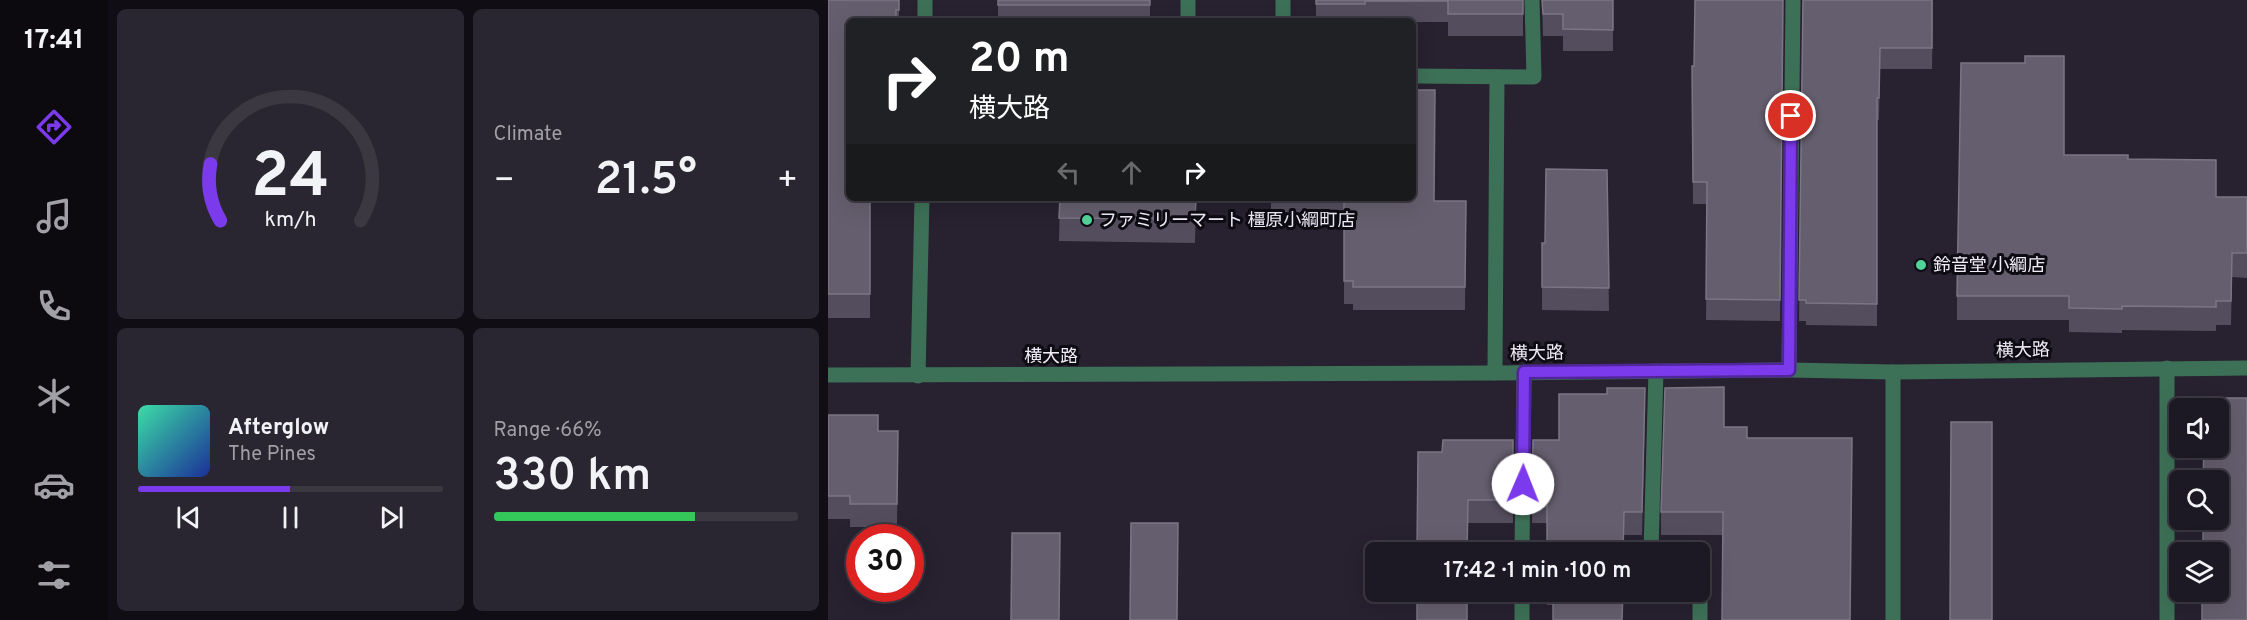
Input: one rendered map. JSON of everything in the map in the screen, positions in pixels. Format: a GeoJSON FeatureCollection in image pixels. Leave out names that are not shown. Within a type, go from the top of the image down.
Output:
{"type":"FeatureCollection","features":[{"type":"Feature","properties":{"kind":"street"},"geometry":{"type":"LineString","coordinates":[[925,0],[925,18]]}},
{"type":"Feature","properties":{"kind":"street"},"geometry":{"type":"LineString","coordinates":[[1188,0],[1188,18]]}},
{"type":"Feature","properties":{"kind":"street"},"geometry":{"type":"LineString","coordinates":[[1283,0],[1283,18]]}},
{"type":"Feature","properties":{"kind":"street"},"geometry":{"type":"LineString","coordinates":[[1416,76],[1534,76],[1532,0]]}},
{"type":"Feature","properties":{"kind":"street"},"geometry":{"type":"LineString","coordinates":[[1789,370],[1793,0]]}},
{"type":"Feature","properties":{"kind":"street"},"geometry":{"type":"LineString","coordinates":[[1495,373],[1497,76]]}},
{"type":"Feature","properties":{"kind":"street"},"geometry":{"type":"LineString","coordinates":[[918,376],[922,201]]}},
{"type":"Feature","properties":{"kind":"street"},"geometry":{"type":"LineString","coordinates":[[2167,368],[2167,620]]}},
{"type":"Feature","properties":{"kind":"street","name":"横大路"},"geometry":{"type":"LineString","coordinates":[[828,375],[1789,370],[1893,372],[2247,368]]}},
{"type":"Feature","properties":{"kind":"street"},"geometry":{"type":"LineString","coordinates":[[1651,542],[1656,371]]}},
{"type":"Feature","properties":{"kind":"street"},"geometry":{"type":"LineString","coordinates":[[1522,542],[1524,372]]}},
{"type":"Feature","properties":{"kind":"street"},"geometry":{"type":"LineString","coordinates":[[1893,372],[1893,620]]}},
{"type":"Feature","properties":{"kind":"street"},"geometry":{"type":"LineString","coordinates":[[1522,602],[1522,620]]}},
{"type":"Feature","properties":{"kind":"street"},"geometry":{"type":"LineString","coordinates":[[1700,602],[1700,620]]}},
{"type":"Feature","properties":{"kind":"building"},"geometry":{"type":"Polygon","coordinates":[[[828,0],[899,0],[896,18],[846,18],[846,201],[870,201],[870,294],[828,294],[828,0]]]}},
{"type":"Feature","properties":{"kind":"building"},"geometry":{"type":"Polygon","coordinates":[[[998,0],[1150,0],[1150,5],[998,5],[998,0]]]}},
{"type":"Feature","properties":{"kind":"building"},"geometry":{"type":"Polygon","coordinates":[[[1316,0],[1523,0],[1523,14],[1448,14],[1448,1],[1365,1],[1365,4],[1316,4],[1316,0]]]}},
{"type":"Feature","properties":{"kind":"building"},"geometry":{"type":"Polygon","coordinates":[[[1542,0],[1613,0],[1613,30],[1563,29],[1563,14],[1543,14],[1542,0]]]}},
{"type":"Feature","properties":{"kind":"building"},"geometry":{"type":"Polygon","coordinates":[[[1695,0],[1783,0],[1780,300],[1706,299],[1707,182],[1693,182],[1692,66],[1694,66],[1695,0]]]}},
{"type":"Feature","properties":{"kind":"building"},"geometry":{"type":"Polygon","coordinates":[[[1803,0],[1932,0],[1932,48],[1880,48],[1879,98],[1877,98],[1877,304],[1806,303],[1806,300],[1799,300],[1803,0]]]}},
{"type":"Feature","properties":{"kind":"building"},"geometry":{"type":"Polygon","coordinates":[[[2025,56],[2064,56],[2064,155],[2128,155],[2128,159],[2216,160],[2216,197],[2247,197],[2247,253],[2232,253],[2231,301],[2216,301],[2216,307],[2122,306],[2122,309],[2069,308],[2069,296],[1957,296],[1961,63],[2025,63],[2025,56]]]}},
{"type":"Feature","properties":{"kind":"building"},"geometry":{"type":"Polygon","coordinates":[[[1416,90],[1435,90],[1434,201],[1466,201],[1465,287],[1353,287],[1353,281],[1344,281],[1344,201],[1416,201],[1416,90]]]}},
{"type":"Feature","properties":{"kind":"building"},"geometry":{"type":"Polygon","coordinates":[[[1546,169],[1607,170],[1609,288],[1542,287],[1546,169]]]}},
{"type":"Feature","properties":{"kind":"building"},"geometry":{"type":"Polygon","coordinates":[[[1060,201],[1196,201],[1195,219],[1059,218],[1060,201]]]}},
{"type":"Feature","properties":{"kind":"building"},"geometry":{"type":"Polygon","coordinates":[[[1724,387],[1724,427],[1747,427],[1747,438],[1852,438],[1850,620],[1722,620],[1723,512],[1661,512],[1665,388],[1724,387]]]}},
{"type":"Feature","properties":{"kind":"building"},"geometry":{"type":"Polygon","coordinates":[[[1607,388],[1645,388],[1642,512],[1624,512],[1623,542],[1547,542],[1547,500],[1532,500],[1533,440],[1559,440],[1559,394],[1607,394],[1607,388]]]}},
{"type":"Feature","properties":{"kind":"building"},"geometry":{"type":"Polygon","coordinates":[[[2229,398],[2247,398],[2247,620],[2202,620],[2202,602],[2229,602],[2229,542],[2203,542],[2203,530],[2229,530],[2229,470],[2203,470],[2204,458],[2229,458],[2229,398]]]}},
{"type":"Feature","properties":{"kind":"building"},"geometry":{"type":"Polygon","coordinates":[[[828,415],[878,415],[878,431],[898,431],[897,504],[850,504],[850,496],[828,496],[828,415]]]}},
{"type":"Feature","properties":{"kind":"building"},"geometry":{"type":"Polygon","coordinates":[[[1951,422],[1992,422],[1992,620],[1950,620],[1951,422]]]}},
{"type":"Feature","properties":{"kind":"building"},"geometry":{"type":"Polygon","coordinates":[[[1443,440],[1513,440],[1513,500],[1468,500],[1467,542],[1417,542],[1418,452],[1442,452],[1443,440]]]}},
{"type":"Feature","properties":{"kind":"building"},"geometry":{"type":"Polygon","coordinates":[[[1131,523],[1178,523],[1177,620],[1130,620],[1131,523]]]}},
{"type":"Feature","properties":{"kind":"building"},"geometry":{"type":"Polygon","coordinates":[[[1012,533],[1060,533],[1059,620],[1011,620],[1012,533]]]}},
{"type":"Feature","properties":{"kind":"building"},"geometry":{"type":"Polygon","coordinates":[[[1417,602],[1467,602],[1467,620],[1417,620],[1417,602]]]}},
{"type":"Feature","properties":{"kind":"building"},"geometry":{"type":"Polygon","coordinates":[[[1553,602],[1623,602],[1622,620],[1553,620],[1553,602]]]}},
{"type":"Feature","properties":{"kind":"place","name":"ファミリーマート 橿原小綱町店"},"geometry":{"type":"Point","coordinates":[1087,220]}},
{"type":"Feature","properties":{"kind":"place","name":"鈴音堂 小綱店"},"geometry":{"type":"Point","coordinates":[1921,265]}},
{"type":"Feature","properties":{"kind":"route"},"geometry":{"type":"LineString","coordinates":[[1523,484],[1524,372],[1789,370],[1791,116]]}}]}
